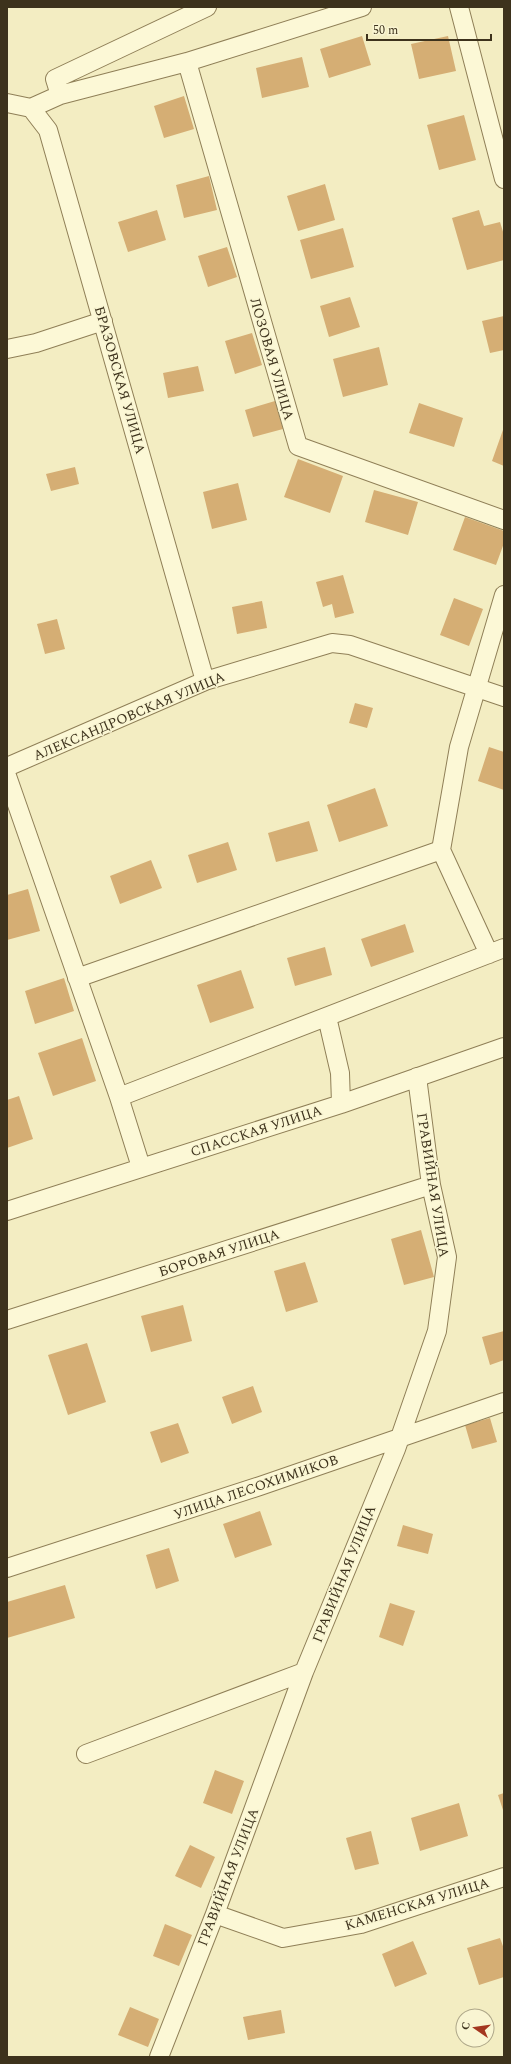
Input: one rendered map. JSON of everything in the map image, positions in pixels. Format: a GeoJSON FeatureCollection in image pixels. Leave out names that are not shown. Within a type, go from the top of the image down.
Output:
{"type":"FeatureCollection","features":[{"type":"Feature","properties":{"kind":"street"},"geometry":{"type":"LineString","coordinates":[[60,95],[55,79],[207,7]]}},
{"type":"Feature","properties":{"kind":"street"},"geometry":{"type":"LineString","coordinates":[[7,103],[31,108],[60,95],[187,62],[362,7]]}},
{"type":"Feature","properties":{"kind":"street"},"geometry":{"type":"LineString","coordinates":[[459,7],[504,179]]}},
{"type":"Feature","properties":{"kind":"street","name":"ЛОЗОВАЯ УЛИЦА"},"geometry":{"type":"LineString","coordinates":[[187,62],[298,446],[504,520]]}},
{"type":"Feature","properties":{"kind":"street","name":"БРАЗОВСКАЯ УЛИЦА"},"geometry":{"type":"LineString","coordinates":[[31,108],[48,130],[205,681]]}},
{"type":"Feature","properties":{"kind":"street"},"geometry":{"type":"LineString","coordinates":[[7,349],[36,343],[103,321]]}},
{"type":"Feature","properties":{"kind":"street"},"geometry":{"type":"LineString","coordinates":[[119,1097],[496,951],[441,850],[459,748],[504,595]]}},
{"type":"Feature","properties":{"kind":"street","name":"АЛЕКСАНДРОВСКАЯ УЛИЦА"},"geometry":{"type":"LineString","coordinates":[[7,767],[205,681],[332,644],[350,645],[504,697]]}},
{"type":"Feature","properties":{"kind":"street"},"geometry":{"type":"LineString","coordinates":[[7,776],[119,1097],[141,1167]]}},
{"type":"Feature","properties":{"kind":"street"},"geometry":{"type":"LineString","coordinates":[[77,978],[441,850]]}},
{"type":"Feature","properties":{"kind":"street"},"geometry":{"type":"LineString","coordinates":[[327,1017],[340,1072],[341,1104]]}},
{"type":"Feature","properties":{"kind":"street","name":"СПАССКАЯ УЛИЦА"},"geometry":{"type":"LineString","coordinates":[[7,1211],[341,1104],[504,1047]]}},
{"type":"Feature","properties":{"kind":"street","name":"ГРАВИЙНАЯ УЛИЦА"},"geometry":{"type":"LineString","coordinates":[[159,2057],[215,1914],[304,1672],[400,1438],[436,1331],[447,1257],[431,1185],[417,1077]]}},
{"type":"Feature","properties":{"kind":"street","name":"БОРОВАЯ УЛИЦА"},"geometry":{"type":"LineString","coordinates":[[7,1320],[431,1185]]}},
{"type":"Feature","properties":{"kind":"street","name":"УЛИЦА ЛЕСОХИМИКОВ"},"geometry":{"type":"LineString","coordinates":[[7,1568],[504,1402]]}},
{"type":"Feature","properties":{"kind":"street"},"geometry":{"type":"LineString","coordinates":[[86,1754],[304,1672]]}},
{"type":"Feature","properties":{"kind":"street","name":"КАМЕНСКАЯ УЛИЦА"},"geometry":{"type":"LineString","coordinates":[[215,1914],[283,1938],[361,1924],[504,1877]]}},
{"type":"Feature","properties":{"kind":"building"},"geometry":{"type":"Polygon","coordinates":[[[362,36],[371,65],[329,78],[320,49],[362,36]]]}},
{"type":"Feature","properties":{"kind":"building"},"geometry":{"type":"Polygon","coordinates":[[[448,36],[456,71],[419,79],[411,44],[448,36]]]}},
{"type":"Feature","properties":{"kind":"building"},"geometry":{"type":"Polygon","coordinates":[[[302,57],[309,87],[262,98],[256,68],[302,57]]]}},
{"type":"Feature","properties":{"kind":"building"},"geometry":{"type":"Polygon","coordinates":[[[184,96],[194,129],[164,138],[154,106],[184,96]]]}},
{"type":"Feature","properties":{"kind":"building"},"geometry":{"type":"Polygon","coordinates":[[[464,115],[476,160],[439,170],[427,125],[464,115]]]}},
{"type":"Feature","properties":{"kind":"building"},"geometry":{"type":"Polygon","coordinates":[[[209,176],[217,210],[184,218],[176,185],[209,176]]]}},
{"type":"Feature","properties":{"kind":"building"},"geometry":{"type":"Polygon","coordinates":[[[325,184],[335,220],[298,231],[287,196],[325,184]]]}},
{"type":"Feature","properties":{"kind":"building"},"geometry":{"type":"Polygon","coordinates":[[[157,210],[166,240],[128,252],[118,222],[157,210]]]}},
{"type":"Feature","properties":{"kind":"building"},"geometry":{"type":"Polygon","coordinates":[[[479,210],[484,226],[500,222],[504,235],[504,260],[467,270],[452,218],[479,210]]]}},
{"type":"Feature","properties":{"kind":"building"},"geometry":{"type":"Polygon","coordinates":[[[343,228],[354,267],[311,279],[300,240],[343,228]]]}},
{"type":"Feature","properties":{"kind":"building"},"geometry":{"type":"Polygon","coordinates":[[[227,247],[237,277],[208,287],[198,256],[227,247]]]}},
{"type":"Feature","properties":{"kind":"building"},"geometry":{"type":"Polygon","coordinates":[[[350,297],[360,327],[329,337],[320,306],[350,297]]]}},
{"type":"Feature","properties":{"kind":"building"},"geometry":{"type":"Polygon","coordinates":[[[504,316],[504,350],[490,353],[482,321],[504,316]]]}},
{"type":"Feature","properties":{"kind":"building"},"geometry":{"type":"Polygon","coordinates":[[[252,333],[262,365],[235,374],[225,341],[252,333]]]}},
{"type":"Feature","properties":{"kind":"building"},"geometry":{"type":"Polygon","coordinates":[[[379,347],[388,385],[343,397],[333,359],[379,347]]]}},
{"type":"Feature","properties":{"kind":"building"},"geometry":{"type":"Polygon","coordinates":[[[198,366],[204,391],[168,398],[163,373],[198,366]]]}},
{"type":"Feature","properties":{"kind":"building"},"geometry":{"type":"Polygon","coordinates":[[[275,401],[283,429],[253,437],[245,410],[275,401]]]}},
{"type":"Feature","properties":{"kind":"building"},"geometry":{"type":"Polygon","coordinates":[[[419,403],[463,418],[454,447],[409,433],[419,403]]]}},
{"type":"Feature","properties":{"kind":"building"},"geometry":{"type":"Polygon","coordinates":[[[504,427],[504,466],[492,461],[504,427]]]}},
{"type":"Feature","properties":{"kind":"building"},"geometry":{"type":"Polygon","coordinates":[[[298,459],[343,476],[330,513],[284,497],[298,459]]]}},
{"type":"Feature","properties":{"kind":"building"},"geometry":{"type":"Polygon","coordinates":[[[75,467],[79,484],[51,491],[46,474],[75,467]]]}},
{"type":"Feature","properties":{"kind":"building"},"geometry":{"type":"Polygon","coordinates":[[[238,483],[247,520],[212,529],[203,492],[238,483]]]}},
{"type":"Feature","properties":{"kind":"building"},"geometry":{"type":"Polygon","coordinates":[[[374,490],[418,502],[408,535],[365,522],[374,490]]]}},
{"type":"Feature","properties":{"kind":"building"},"geometry":{"type":"Polygon","coordinates":[[[465,517],[504,531],[504,543],[496,565],[453,550],[465,517]]]}},
{"type":"Feature","properties":{"kind":"building"},"geometry":{"type":"Polygon","coordinates":[[[343,575],[354,613],[335,618],[332,604],[323,607],[316,582],[343,575]]]}},
{"type":"Feature","properties":{"kind":"building"},"geometry":{"type":"Polygon","coordinates":[[[454,598],[483,609],[469,646],[440,635],[454,598]]]}},
{"type":"Feature","properties":{"kind":"building"},"geometry":{"type":"Polygon","coordinates":[[[262,601],[267,628],[237,634],[232,607],[262,601]]]}},
{"type":"Feature","properties":{"kind":"building"},"geometry":{"type":"Polygon","coordinates":[[[57,619],[65,649],[45,654],[37,624],[57,619]]]}},
{"type":"Feature","properties":{"kind":"building"},"geometry":{"type":"Polygon","coordinates":[[[355,703],[373,708],[367,728],[349,723],[355,703]]]}},
{"type":"Feature","properties":{"kind":"building"},"geometry":{"type":"Polygon","coordinates":[[[489,747],[504,752],[504,790],[478,781],[489,747]]]}},
{"type":"Feature","properties":{"kind":"building"},"geometry":{"type":"Polygon","coordinates":[[[375,788],[388,826],[339,842],[327,805],[375,788]]]}},
{"type":"Feature","properties":{"kind":"building"},"geometry":{"type":"Polygon","coordinates":[[[309,821],[318,851],[276,862],[268,833],[309,821]]]}},
{"type":"Feature","properties":{"kind":"building"},"geometry":{"type":"Polygon","coordinates":[[[228,842],[237,870],[197,883],[188,855],[228,842]]]}},
{"type":"Feature","properties":{"kind":"building"},"geometry":{"type":"Polygon","coordinates":[[[151,860],[162,888],[120,904],[110,876],[151,860]]]}},
{"type":"Feature","properties":{"kind":"building"},"geometry":{"type":"Polygon","coordinates":[[[28,889],[40,931],[7,940],[7,895],[28,889]]]}},
{"type":"Feature","properties":{"kind":"building"},"geometry":{"type":"Polygon","coordinates":[[[405,924],[414,952],[371,967],[361,939],[405,924]]]}},
{"type":"Feature","properties":{"kind":"building"},"geometry":{"type":"Polygon","coordinates":[[[325,947],[332,975],[295,986],[287,958],[325,947]]]}},
{"type":"Feature","properties":{"kind":"building"},"geometry":{"type":"Polygon","coordinates":[[[241,970],[254,1008],[210,1023],[197,985],[241,970]]]}},
{"type":"Feature","properties":{"kind":"building"},"geometry":{"type":"Polygon","coordinates":[[[64,978],[74,1011],[35,1024],[25,991],[64,978]]]}},
{"type":"Feature","properties":{"kind":"building"},"geometry":{"type":"Polygon","coordinates":[[[82,1038],[96,1081],[53,1096],[38,1053],[82,1038]]]}},
{"type":"Feature","properties":{"kind":"building"},"geometry":{"type":"Polygon","coordinates":[[[19,1096],[33,1139],[7,1148],[7,1100],[19,1096]]]}},
{"type":"Feature","properties":{"kind":"building"},"geometry":{"type":"Polygon","coordinates":[[[421,1230],[434,1277],[404,1285],[391,1239],[421,1230]]]}},
{"type":"Feature","properties":{"kind":"building"},"geometry":{"type":"Polygon","coordinates":[[[305,1262],[318,1302],[286,1312],[274,1271],[305,1262]]]}},
{"type":"Feature","properties":{"kind":"building"},"geometry":{"type":"Polygon","coordinates":[[[183,1305],[192,1341],[151,1352],[141,1316],[183,1305]]]}},
{"type":"Feature","properties":{"kind":"building"},"geometry":{"type":"Polygon","coordinates":[[[504,1331],[504,1360],[490,1365],[482,1337],[504,1331]]]}},
{"type":"Feature","properties":{"kind":"building"},"geometry":{"type":"Polygon","coordinates":[[[87,1343],[106,1402],[68,1415],[48,1355],[87,1343]]]}},
{"type":"Feature","properties":{"kind":"building"},"geometry":{"type":"Polygon","coordinates":[[[253,1386],[262,1412],[232,1424],[222,1397],[253,1386]]]}},
{"type":"Feature","properties":{"kind":"building"},"geometry":{"type":"Polygon","coordinates":[[[490,1418],[497,1442],[472,1449],[465,1425],[490,1418]]]}},
{"type":"Feature","properties":{"kind":"building"},"geometry":{"type":"Polygon","coordinates":[[[178,1423],[189,1453],[161,1463],[150,1432],[178,1423]]]}},
{"type":"Feature","properties":{"kind":"building"},"geometry":{"type":"Polygon","coordinates":[[[260,1511],[272,1545],[235,1558],[223,1524],[260,1511]]]}},
{"type":"Feature","properties":{"kind":"building"},"geometry":{"type":"Polygon","coordinates":[[[403,1525],[433,1534],[428,1554],[397,1546],[403,1525]]]}},
{"type":"Feature","properties":{"kind":"building"},"geometry":{"type":"Polygon","coordinates":[[[169,1548],[179,1581],[156,1589],[146,1555],[169,1548]]]}},
{"type":"Feature","properties":{"kind":"building"},"geometry":{"type":"Polygon","coordinates":[[[65,1585],[75,1618],[7,1638],[7,1602],[65,1585]]]}},
{"type":"Feature","properties":{"kind":"building"},"geometry":{"type":"Polygon","coordinates":[[[390,1603],[415,1611],[403,1646],[379,1637],[390,1603]]]}},
{"type":"Feature","properties":{"kind":"building"},"geometry":{"type":"Polygon","coordinates":[[[215,1770],[244,1781],[232,1814],[203,1803],[215,1770]]]}},
{"type":"Feature","properties":{"kind":"building"},"geometry":{"type":"Polygon","coordinates":[[[504,1793],[504,1813],[498,1795],[504,1793]]]}},
{"type":"Feature","properties":{"kind":"building"},"geometry":{"type":"Polygon","coordinates":[[[459,1803],[468,1836],[420,1851],[411,1818],[459,1803]]]}},
{"type":"Feature","properties":{"kind":"building"},"geometry":{"type":"Polygon","coordinates":[[[371,1831],[379,1864],[355,1870],[346,1838],[371,1831]]]}},
{"type":"Feature","properties":{"kind":"building"},"geometry":{"type":"Polygon","coordinates":[[[190,1845],[215,1857],[201,1888],[175,1876],[190,1845]]]}},
{"type":"Feature","properties":{"kind":"building"},"geometry":{"type":"Polygon","coordinates":[[[165,1924],[192,1935],[179,1966],[153,1956],[165,1924]]]}},
{"type":"Feature","properties":{"kind":"building"},"geometry":{"type":"Polygon","coordinates":[[[500,1938],[504,1949],[504,1977],[479,1985],[467,1948],[500,1938]]]}},
{"type":"Feature","properties":{"kind":"building"},"geometry":{"type":"Polygon","coordinates":[[[413,1941],[427,1974],[395,1987],[382,1954],[413,1941]]]}},
{"type":"Feature","properties":{"kind":"building"},"geometry":{"type":"Polygon","coordinates":[[[130,2007],[159,2019],[148,2047],[118,2035],[130,2007]]]}},
{"type":"Feature","properties":{"kind":"building"},"geometry":{"type":"Polygon","coordinates":[[[281,2010],[285,2033],[248,2040],[243,2017],[281,2010]]]}}]}
